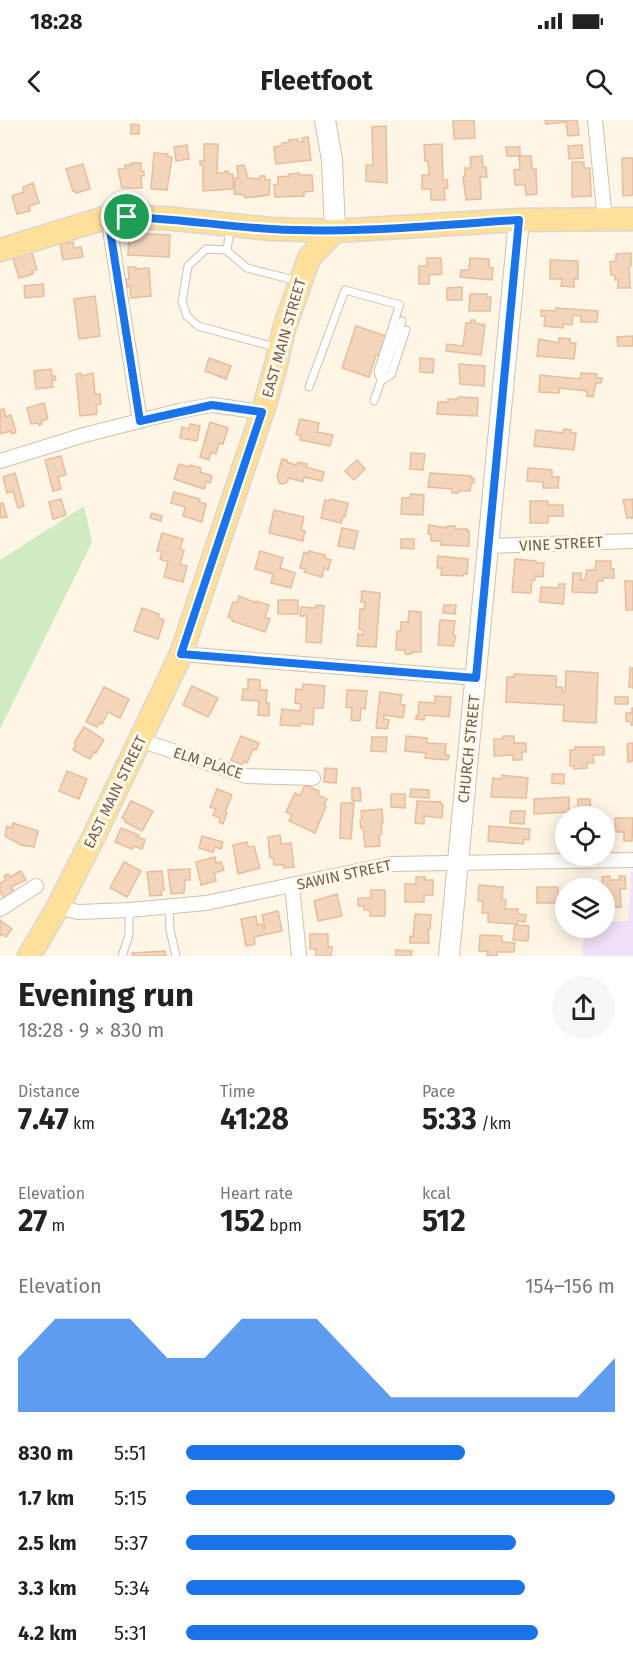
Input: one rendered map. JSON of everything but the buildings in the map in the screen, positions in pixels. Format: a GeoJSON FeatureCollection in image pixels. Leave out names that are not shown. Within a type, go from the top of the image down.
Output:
{"type":"FeatureCollection","features":[{"type":"Feature","properties":{"kind":"main road"},"geometry":{"type":"LineString","coordinates":[[0,250],[108,217],[165,218],[271,229],[335,231],[519,220],[633,219]]}},
{"type":"Feature","properties":{"kind":"main road","name":"EAST MAIN STREET"},"geometry":{"type":"LineString","coordinates":[[29,956],[58,907],[95,834],[181,654],[262,412],[300,282],[309,258],[335,231]]}},
{"type":"Feature","properties":{"kind":"street"},"geometry":{"type":"LineString","coordinates":[[325,120],[332,160],[335,231]]}},
{"type":"Feature","properties":{"kind":"street"},"geometry":{"type":"LineString","coordinates":[[596,120],[605,220]]}},
{"type":"Feature","properties":{"kind":"street"},"geometry":{"type":"LineString","coordinates":[[108,217],[140,421]]}},
{"type":"Feature","properties":{"kind":"street","name":"CHURCH STREET"},"geometry":{"type":"LineString","coordinates":[[449,956],[519,220]]}},
{"type":"Feature","properties":{"kind":"street"},"geometry":{"type":"LineString","coordinates":[[0,461],[84,435],[212,405],[262,412]]}},
{"type":"Feature","properties":{"kind":"street","name":"VINE STREET"},"geometry":{"type":"LineString","coordinates":[[489,546],[633,541]]}},
{"type":"Feature","properties":{"kind":"street"},"geometry":{"type":"LineString","coordinates":[[181,654],[476,678]]}},
{"type":"Feature","properties":{"kind":"street","name":"ELM PLACE"},"geometry":{"type":"LineString","coordinates":[[140,740],[246,776],[313,778]]}},
{"type":"Feature","properties":{"kind":"street","name":"SAWIN STREET"},"geometry":{"type":"LineString","coordinates":[[58,907],[78,912],[206,903],[391,864],[633,860]]}},
{"type":"Feature","properties":{"kind":"street"},"geometry":{"type":"LineString","coordinates":[[292,885],[299,956]]}},
{"type":"Feature","properties":{"kind":"street"},"geometry":{"type":"LineString","coordinates":[[0,909],[36,886]]}},
{"type":"Feature","properties":{"kind":"lane"},"geometry":{"type":"LineString","coordinates":[[227,250],[230,225]]}},
{"type":"Feature","properties":{"kind":"lane"},"geometry":{"type":"LineString","coordinates":[[279,348],[198,326],[187,316],[182,302],[188,266],[206,249],[227,250],[247,268],[300,282]]}},
{"type":"Feature","properties":{"kind":"lane"},"geometry":{"type":"LineString","coordinates":[[309,387],[345,290],[399,308],[378,371],[381,381]]}},
{"type":"Feature","properties":{"kind":"lane"},"geometry":{"type":"LineString","coordinates":[[375,401],[402,321]]}},
{"type":"Feature","properties":{"kind":"lane"},"geometry":{"type":"LineString","coordinates":[[381,381],[391,375],[405,330]]}},
{"type":"Feature","properties":{"kind":"lane"},"geometry":{"type":"LineString","coordinates":[[169,907],[170,930],[176,956]]}},
{"type":"Feature","properties":{"kind":"lane"},"geometry":{"type":"LineString","coordinates":[[122,956],[129,935],[129,910]]}},
{"type":"Feature","properties":{"kind":"shaded area"},"geometry":{"type":"Polygon","coordinates":[[[631,872],[633,872],[633,956],[582,956],[584,938],[615,938],[615,922],[628,921],[631,872]]]}},
{"type":"Feature","properties":{"kind":"green space"},"geometry":{"type":"Polygon","coordinates":[[[84,506],[92,542],[0,729],[0,560],[84,506]]]}},
{"type":"Feature","properties":{"kind":"route"},"geometry":{"type":"LineString","coordinates":[[108,217],[127,217],[165,218],[271,229],[335,231],[519,220],[476,678],[181,654],[262,412],[212,405],[140,421],[108,217]]}}]}
